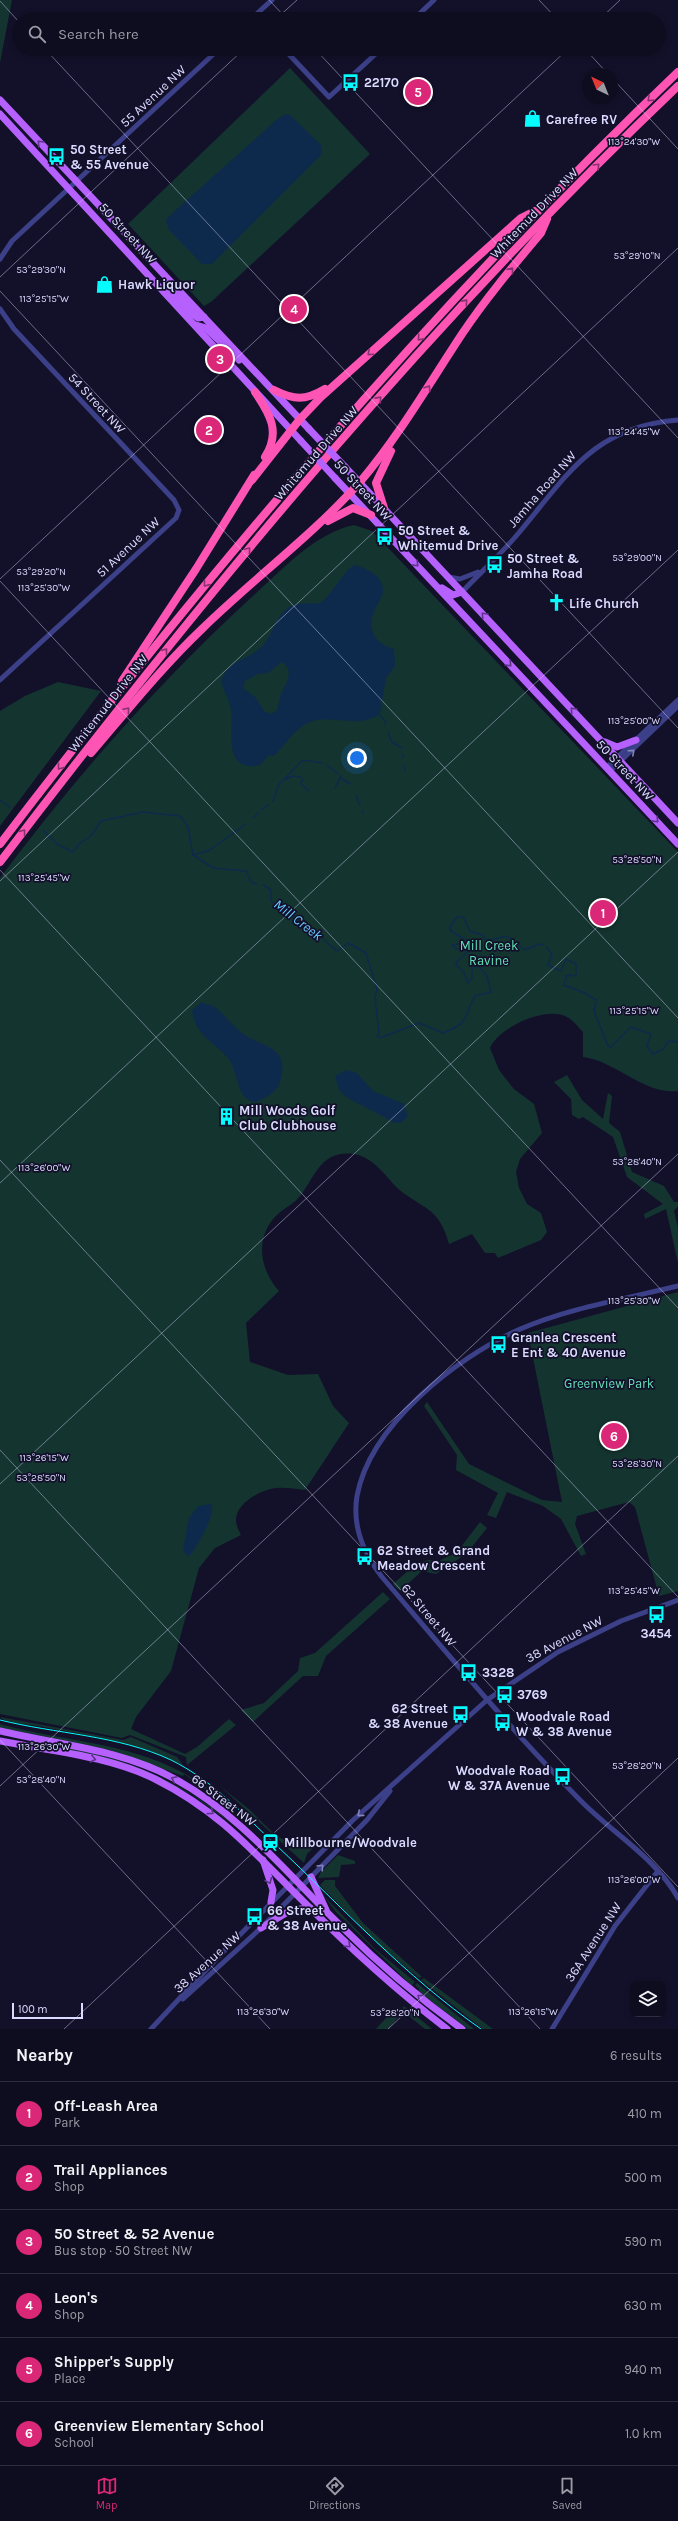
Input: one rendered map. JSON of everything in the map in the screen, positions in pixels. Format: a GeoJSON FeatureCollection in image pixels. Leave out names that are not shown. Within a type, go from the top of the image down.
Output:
{"type":"FeatureCollection","features":[{"type":"Feature","properties":{"kind":"highway","name":"Whitemud Drive NW"},"geometry":{"type":"LineString","coordinates":[[0,844],[101,714],[311,460],[461,292],[542,207],[678,72]]}},
{"type":"Feature","properties":{"kind":"highway","name":"Whitemud Drive NW"},"geometry":{"type":"LineString","coordinates":[[0,862],[165,651],[322,463],[468,299],[550,213],[678,86]]}},
{"type":"Feature","properties":{"kind":"highway"},"geometry":{"type":"LineString","coordinates":[[252,480],[300,419],[338,382],[521,218],[542,207]]}},
{"type":"Feature","properties":{"kind":"highway"},"geometry":{"type":"LineString","coordinates":[[46,802],[201,630],[306,536],[360,482],[383,454],[407,420],[480,308],[541,233],[550,213]]}},
{"type":"Feature","properties":{"kind":"highway"},"geometry":{"type":"LineString","coordinates":[[274,390],[295,399],[303,399],[338,382]]}},
{"type":"Feature","properties":{"kind":"highway"},"geometry":{"type":"LineString","coordinates":[[101,714],[252,480],[270,447],[274,430],[268,410],[255,392]]}},
{"type":"Feature","properties":{"kind":"highway"},"geometry":{"type":"LineString","coordinates":[[384,508],[376,483],[383,465],[407,420]]}},
{"type":"Feature","properties":{"kind":"highway"},"geometry":{"type":"LineString","coordinates":[[306,536],[349,510],[358,509],[371,515]]}},
{"type":"Feature","properties":{"kind":"main road","name":"50 Street NW"},"geometry":{"type":"LineString","coordinates":[[0,100],[274,390],[678,823]]}},
{"type":"Feature","properties":{"kind":"main road","name":"50 Street NW"},"geometry":{"type":"LineString","coordinates":[[0,114],[138,262],[255,392],[678,844]]}},
{"type":"Feature","properties":{"kind":"main road"},"geometry":{"type":"LineString","coordinates":[[138,262],[163,282],[194,315],[198,318],[204,317]]}},
{"type":"Feature","properties":{"kind":"main road"},"geometry":{"type":"LineString","coordinates":[[196,326],[206,328],[239,360],[256,372]]}},
{"type":"Feature","properties":{"kind":"main road"},"geometry":{"type":"LineString","coordinates":[[435,584],[453,595],[462,592]]}},
{"type":"Feature","properties":{"kind":"main road"},"geometry":{"type":"LineString","coordinates":[[599,739],[617,747],[636,740]]}},
{"type":"Feature","properties":{"kind":"main road","name":"66 Street NW"},"geometry":{"type":"LineString","coordinates":[[0,1730],[107,1753],[174,1778],[237,1822],[327,1912],[405,1985],[462,2029]]}},
{"type":"Feature","properties":{"kind":"main road","name":"66 Street NW"},"geometry":{"type":"LineString","coordinates":[[0,1741],[121,1766],[153,1778],[208,1809],[366,1961],[447,2029]]}},
{"type":"Feature","properties":{"kind":"main road"},"geometry":{"type":"LineString","coordinates":[[262,1860],[273,1890],[271,1902]]}},
{"type":"Feature","properties":{"kind":"main road"},"geometry":{"type":"LineString","coordinates":[[311,1877],[327,1912]]}},
{"type":"Feature","properties":{"kind":"main road"},"geometry":{"type":"LineString","coordinates":[[261,1928],[291,1910],[310,1908]]}},
{"type":"Feature","properties":{"kind":"street"},"geometry":{"type":"LineString","coordinates":[[260,12],[272,0]]}},
{"type":"Feature","properties":{"kind":"street"},"geometry":{"type":"LineString","coordinates":[[421,12],[434,0]]}},
{"type":"Feature","properties":{"kind":"street","name":"55 Avenue NW"},"geometry":{"type":"LineString","coordinates":[[0,259],[12,241],[211,56]]}},
{"type":"Feature","properties":{"kind":"street"},"geometry":{"type":"LineString","coordinates":[[291,56],[330,97],[374,56]]}},
{"type":"Feature","properties":{"kind":"street","name":"54 Street NW"},"geometry":{"type":"LineString","coordinates":[[0,308],[14,330],[174,500],[179,510]]}},
{"type":"Feature","properties":{"kind":"street","name":"Jamha Road NW"},"geometry":{"type":"LineString","coordinates":[[462,592],[481,570],[515,537],[577,463],[601,443],[646,425],[678,420]]}},
{"type":"Feature","properties":{"kind":"street","name":"51 Avenue NW"},"geometry":{"type":"LineString","coordinates":[[0,680],[176,518],[179,510]]}},
{"type":"Feature","properties":{"kind":"street"},"geometry":{"type":"LineString","coordinates":[[447,576],[460,579],[481,570]]}},
{"type":"Feature","properties":{"kind":"street"},"geometry":{"type":"LineString","coordinates":[[619,760],[636,740],[678,700]]}},
{"type":"Feature","properties":{"kind":"street"},"geometry":{"type":"LineString","coordinates":[[608,769],[678,706]]}},
{"type":"Feature","properties":{"kind":"street","name":"62 Street NW"},"geometry":{"type":"LineString","coordinates":[[678,1286],[560,1315],[518,1330],[480,1351],[454,1368],[406,1411],[381,1443],[365,1470],[357,1496],[357,1516],[360,1537],[369,1560],[487,1700],[581,1802],[658,1871],[678,1898]]}},
{"type":"Feature","properties":{"kind":"street","name":"38 Avenue NW"},"geometry":{"type":"LineString","coordinates":[[151,2029],[271,1902],[352,1821],[487,1700],[558,1652],[621,1621],[678,1600]]}},
{"type":"Feature","properties":{"kind":"street","name":"38 Avenue NW"},"geometry":{"type":"LineString","coordinates":[[159,2021],[261,1928],[295,1894],[367,1820],[400,1779]]}},
{"type":"Feature","properties":{"kind":"street","name":"36A Avenue NW"},"geometry":{"type":"LineString","coordinates":[[552,2029],[615,1926],[658,1871]]}},
{"type":"Feature","properties":{"kind":"green space"},"geometry":{"type":"Polygon","coordinates":[[[0,0],[12,0],[0,63],[0,0]]]}},
{"type":"Feature","properties":{"kind":"green space"},"geometry":{"type":"Polygon","coordinates":[[[290,68],[370,154],[211,302],[204,306],[128,224],[290,68]]]}},
{"type":"Feature","properties":{"kind":"green space","name":"Mill Creek Ravine"},"geometry":{"type":"Polygon","coordinates":[[[354,525],[372,531],[678,852],[678,1091],[666,1091],[653,1088],[607,1065],[583,1057],[583,1032],[571,1020],[558,1014],[536,1016],[512,1026],[495,1040],[490,1048],[499,1070],[514,1089],[534,1104],[542,1133],[520,1159],[516,1172],[519,1188],[527,1204],[541,1213],[547,1232],[541,1240],[498,1258],[495,1253],[485,1253],[472,1234],[449,1244],[441,1224],[432,1212],[402,1192],[368,1159],[353,1154],[333,1156],[326,1161],[320,1167],[298,1199],[279,1213],[271,1222],[266,1231],[262,1252],[267,1273],[279,1291],[246,1323],[250,1362],[288,1375],[318,1374],[333,1406],[349,1423],[305,1490],[277,1488],[264,1491],[250,1498],[240,1508],[237,1514],[236,1523],[241,1535],[215,1548],[199,1568],[171,1671],[136,1717],[131,1729],[185,1754],[197,1747],[229,1719],[236,1725],[187,1765],[186,1757],[130,1735],[122,1738],[0,1714],[0,878],[59,802],[152,695],[185,661],[300,553],[326,536],[340,529],[354,525]]]}},
{"type":"Feature","properties":{"kind":"green space"},"geometry":{"type":"Polygon","coordinates":[[[58,682],[101,691],[0,826],[0,711],[25,696],[58,682]]]}},
{"type":"Feature","properties":{"kind":"green space"},"geometry":{"type":"Polygon","coordinates":[[[567,1075],[582,1100],[603,1119],[608,1093],[612,1096],[609,1123],[620,1132],[632,1172],[664,1186],[674,1202],[678,1202],[678,1206],[674,1211],[678,1228],[678,1263],[666,1209],[645,1219],[644,1214],[663,1204],[627,1177],[613,1137],[583,1117],[579,1119],[572,1115],[571,1099],[554,1082],[567,1075]]]}},
{"type":"Feature","properties":{"kind":"green space","name":"Greenview Park"},"geometry":{"type":"Polygon","coordinates":[[[678,1292],[678,1591],[659,1596],[635,1507],[629,1502],[577,1516],[575,1524],[586,1554],[581,1556],[561,1519],[543,1506],[507,1492],[496,1518],[487,1515],[498,1493],[456,1470],[457,1455],[424,1406],[427,1402],[469,1464],[542,1500],[562,1502],[528,1333],[678,1292]]]}},
{"type":"Feature","properties":{"kind":"green space"},"geometry":{"type":"Polygon","coordinates":[[[480,1522],[487,1528],[466,1554],[436,1574],[422,1571],[400,1591],[393,1584],[416,1564],[428,1560],[439,1561],[457,1552],[480,1522]]]}},
{"type":"Feature","properties":{"kind":"green space"},"geometry":{"type":"Polygon","coordinates":[[[383,1592],[390,1599],[326,1656],[318,1676],[303,1676],[253,1722],[241,1710],[264,1703],[298,1671],[300,1658],[315,1653],[383,1592]]]}},
{"type":"Feature","properties":{"kind":"green space"},"geometry":{"type":"Polygon","coordinates":[[[0,1717],[123,1740],[131,1737],[177,1757],[183,1765],[166,1757],[130,1745],[75,1733],[7,1721],[0,1717]]]}},
{"type":"Feature","properties":{"kind":"green space"},"geometry":{"type":"Polygon","coordinates":[[[0,1724],[120,1749],[148,1757],[184,1774],[183,1776],[110,1750],[0,1729],[0,1724]]]}},
{"type":"Feature","properties":{"kind":"green space"},"geometry":{"type":"Polygon","coordinates":[[[51,1746],[102,1756],[127,1763],[150,1773],[196,1797],[238,1828],[192,1795],[147,1772],[51,1746]]]}},
{"type":"Feature","properties":{"kind":"green space"},"geometry":{"type":"Polygon","coordinates":[[[184,1774],[202,1784],[228,1805],[184,1774]]]}},
{"type":"Feature","properties":{"kind":"green space"},"geometry":{"type":"Polygon","coordinates":[[[220,1786],[250,1810],[278,1836],[295,1845],[304,1845],[313,1842],[316,1845],[307,1854],[304,1863],[220,1786]]]}},
{"type":"Feature","properties":{"kind":"green space"},"geometry":{"type":"Polygon","coordinates":[[[338,1855],[355,1861],[355,1864],[341,1865],[339,1877],[318,1878],[321,1872],[338,1855]]]}},
{"type":"Feature","properties":{"kind":"green space"},"geometry":{"type":"Polygon","coordinates":[[[325,1880],[335,1880],[335,1886],[363,1923],[422,1977],[419,1978],[378,1944],[320,1885],[325,1880]]]}},
{"type":"Feature","properties":{"kind":"green space"},"geometry":{"type":"Polygon","coordinates":[[[323,1895],[375,1949],[415,1982],[412,1985],[415,1989],[336,1912],[323,1895]]]}},
{"type":"Feature","properties":{"kind":"green space"},"geometry":{"type":"Polygon","coordinates":[[[424,1978],[493,2029],[483,2029],[421,1980],[424,1978]]]}},
{"type":"Feature","properties":{"kind":"green space"},"geometry":{"type":"Polygon","coordinates":[[[417,1983],[474,2029],[468,2029],[418,1991],[419,1989],[415,1985],[417,1983]]]}},
{"type":"Feature","properties":{"kind":"green space"},"geometry":{"type":"Polygon","coordinates":[[[404,2006],[432,2029],[425,2029],[401,2010],[404,2006]]]}},
{"type":"Feature","properties":{"kind":"green space"},"geometry":{"type":"Polygon","coordinates":[[[394,2009],[400,2014],[389,2029],[376,2029],[394,2009]]]}},
{"type":"Feature","properties":{"kind":"water"},"geometry":{"type":"Polygon","coordinates":[[[289,114],[321,145],[322,154],[212,264],[202,264],[169,230],[166,221],[168,217],[274,122],[283,115],[289,114]]]}},
{"type":"Feature","properties":{"kind":"water"},"geometry":{"type":"Polygon","coordinates":[[[354,565],[364,568],[378,577],[383,586],[381,599],[372,616],[371,623],[377,639],[387,647],[394,649],[395,666],[386,678],[380,713],[373,718],[365,720],[319,720],[310,722],[295,732],[274,756],[269,755],[260,765],[247,766],[239,762],[234,755],[232,746],[230,705],[221,681],[225,673],[235,663],[253,654],[264,644],[282,613],[286,609],[298,604],[321,603],[326,599],[349,569],[354,565]],[[282,662],[268,673],[258,674],[245,681],[243,688],[256,698],[264,711],[271,714],[277,710],[280,696],[287,681],[289,673],[286,666],[282,662]]]}},
{"type":"Feature","properties":{"kind":"water"},"geometry":{"type":"Polygon","coordinates":[[[202,1002],[212,1005],[249,1038],[271,1048],[277,1053],[281,1059],[281,1078],[278,1087],[272,1093],[255,1102],[244,1096],[228,1058],[201,1032],[197,1026],[192,1010],[202,1002]]]}},
{"type":"Feature","properties":{"kind":"water"},"geometry":{"type":"Polygon","coordinates":[[[346,1070],[357,1073],[373,1091],[404,1104],[408,1116],[401,1123],[395,1123],[346,1097],[339,1090],[335,1076],[346,1070]]]}},
{"type":"Feature","properties":{"kind":"water"},"geometry":{"type":"Polygon","coordinates":[[[211,1504],[211,1515],[205,1531],[188,1557],[183,1550],[189,1518],[198,1506],[211,1504]]]}},
{"type":"Feature","properties":{"kind":"waterway"},"geometry":{"type":"LineString","coordinates":[[379,714],[386,722],[385,726]]}},
{"type":"Feature","properties":{"kind":"waterway"},"geometry":{"type":"LineString","coordinates":[[388,733],[392,742],[402,748]]}},
{"type":"Feature","properties":{"kind":"waterway"},"geometry":{"type":"LineString","coordinates":[[273,801],[279,784],[303,760],[323,763]]}},
{"type":"Feature","properties":{"kind":"waterway"},"geometry":{"type":"LineString","coordinates":[[327,765],[338,774]]}},
{"type":"Feature","properties":{"kind":"waterway"},"geometry":{"type":"LineString","coordinates":[[404,766],[405,770]]}},
{"type":"Feature","properties":{"kind":"waterway"},"geometry":{"type":"LineString","coordinates":[[286,779],[293,776],[301,777]]}},
{"type":"Feature","properties":{"kind":"waterway"},"geometry":{"type":"LineString","coordinates":[[335,788],[341,776]]}},
{"type":"Feature","properties":{"kind":"waterway"},"geometry":{"type":"LineString","coordinates":[[340,778],[351,784]]}},
{"type":"Feature","properties":{"kind":"waterway"},"geometry":{"type":"LineString","coordinates":[[303,779],[301,784],[309,791]]}},
{"type":"Feature","properties":{"kind":"waterway"},"geometry":{"type":"LineString","coordinates":[[356,796],[360,806]]}},
{"type":"Feature","properties":{"kind":"waterway","name":"Mill Creek"},"geometry":{"type":"LineString","coordinates":[[0,800],[10,807]]}},
{"type":"Feature","properties":{"kind":"waterway"},"geometry":{"type":"LineString","coordinates":[[261,810],[268,805]]}},
{"type":"Feature","properties":{"kind":"waterway","name":"Mill Creek"},"geometry":{"type":"LineString","coordinates":[[43,830],[57,844],[73,852],[79,844],[91,836],[101,821],[143,812],[180,816],[188,827],[193,855],[213,868],[246,871],[251,882],[256,884]]}},
{"type":"Feature","properties":{"kind":"waterway"},"geometry":{"type":"LineString","coordinates":[[253,818],[258,813]]}},
{"type":"Feature","properties":{"kind":"waterway"},"geometry":{"type":"LineString","coordinates":[[193,855],[210,850],[246,824]]}},
{"type":"Feature","properties":{"kind":"waterway","name":"Mill Creek"},"geometry":{"type":"LineString","coordinates":[[263,885],[271,890],[271,901],[291,916],[295,915],[337,951],[348,943],[366,953],[377,989],[375,997],[379,1033],[377,1036],[380,1038],[419,1023],[443,1033],[462,1023],[475,996],[491,992],[487,976],[478,966],[472,966],[472,978],[468,983],[463,971],[456,965],[457,961],[468,952],[466,950],[456,949],[452,945],[465,943],[467,941],[450,930],[451,925],[457,917],[463,917],[470,931],[482,935],[487,941],[507,936],[525,950],[539,944],[543,945]]}},
{"type":"Feature","properties":{"kind":"waterway","name":"Mill Creek"},"geometry":{"type":"LineString","coordinates":[[546,947],[552,954],[548,965],[561,971],[566,959],[576,964],[576,976],[567,975],[564,985],[585,993],[596,1000],[594,1011],[608,1046],[611,1047],[631,1027],[651,1034],[647,1046],[653,1054],[663,1049],[669,1041],[678,1042]]}},
{"type":"Feature","properties":{"kind":"waterway","name":"Mill Creek"},"geometry":{"type":"LineString","coordinates":[[678,1052],[678,1058]]}},
{"type":"Feature","properties":{"kind":"tram line"},"geometry":{"type":"LineString","coordinates":[[0,1720],[130,1745],[171,1760],[186,1768],[226,1798],[400,1964],[426,1987],[481,2029]]}},
{"type":"Feature","properties":{"kind":"place","name":"22170"},"geometry":{"type":"Point","coordinates":[351,82]}},
{"type":"Feature","properties":{"kind":"place","name":"Shipper's Supply"},"geometry":{"type":"Point","coordinates":[418,92]}},
{"type":"Feature","properties":{"kind":"place","name":"Carefree RV"},"geometry":{"type":"Point","coordinates":[533,119]}},
{"type":"Feature","properties":{"kind":"place","name":"50 Street & 55 Avenue"},"geometry":{"type":"Point","coordinates":[57,156]}},
{"type":"Feature","properties":{"kind":"place","name":"Hawk Liquor"},"geometry":{"type":"Point","coordinates":[105,284]}},
{"type":"Feature","properties":{"kind":"place","name":"Leon's"},"geometry":{"type":"Point","coordinates":[294,309]}},
{"type":"Feature","properties":{"kind":"place","name":"50 Street & 52 Avenue"},"geometry":{"type":"Point","coordinates":[220,359]}},
{"type":"Feature","properties":{"kind":"place","name":"Trail Appliances"},"geometry":{"type":"Point","coordinates":[209,430]}},
{"type":"Feature","properties":{"kind":"place","name":"50 Street & Whitemud Drive"},"geometry":{"type":"Point","coordinates":[385,537]}},
{"type":"Feature","properties":{"kind":"place","name":"50 Street & Jamha Road"},"geometry":{"type":"Point","coordinates":[494,565]}},
{"type":"Feature","properties":{"kind":"place","name":"Life Church"},"geometry":{"type":"Point","coordinates":[556,603]}},
{"type":"Feature","properties":{"kind":"place","name":"Off-Leash Area"},"geometry":{"type":"Point","coordinates":[603,913]}},
{"type":"Feature","properties":{"kind":"place","name":"Mill Woods Golf Club Clubhouse"},"geometry":{"type":"Point","coordinates":[226,1117]}},
{"type":"Feature","properties":{"kind":"place","name":"Granlea Crescent E Ent & 40 Avenue"},"geometry":{"type":"Point","coordinates":[498,1344]}},
{"type":"Feature","properties":{"kind":"place","name":"Greenview Elementary School"},"geometry":{"type":"Point","coordinates":[614,1436]}},
{"type":"Feature","properties":{"kind":"place","name":"62 Street & Grand Meadow Crescent"},"geometry":{"type":"Point","coordinates":[364,1557]}},
{"type":"Feature","properties":{"kind":"place","name":"3454"},"geometry":{"type":"Point","coordinates":[656,1614]}},
{"type":"Feature","properties":{"kind":"place","name":"3328"},"geometry":{"type":"Point","coordinates":[469,1672]}},
{"type":"Feature","properties":{"kind":"place","name":"3769"},"geometry":{"type":"Point","coordinates":[504,1694]}},
{"type":"Feature","properties":{"kind":"place","name":"62 Street & 38 Avenue"},"geometry":{"type":"Point","coordinates":[461,1715]}},
{"type":"Feature","properties":{"kind":"place","name":"Woodvale Road W & 38 Avenue"},"geometry":{"type":"Point","coordinates":[503,1723]}},
{"type":"Feature","properties":{"kind":"place","name":"Woodvale Road W & 37A Avenue"},"geometry":{"type":"Point","coordinates":[563,1777]}},
{"type":"Feature","properties":{"kind":"place","name":"Millbourne/Woodvale"},"geometry":{"type":"Point","coordinates":[271,1842]}},
{"type":"Feature","properties":{"kind":"place","name":"66 Street & 38 Avenue"},"geometry":{"type":"Point","coordinates":[254,1917]}}]}
